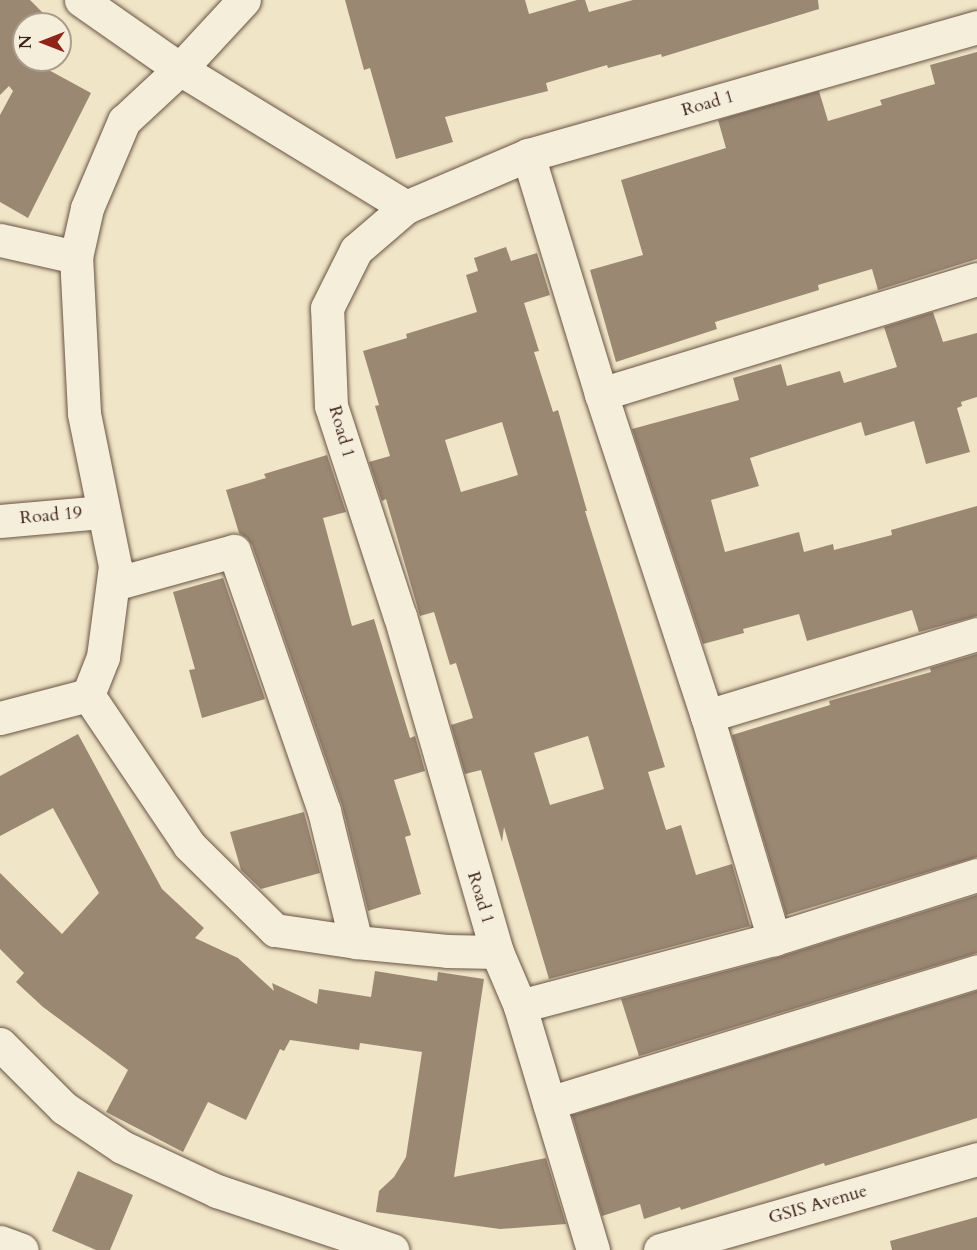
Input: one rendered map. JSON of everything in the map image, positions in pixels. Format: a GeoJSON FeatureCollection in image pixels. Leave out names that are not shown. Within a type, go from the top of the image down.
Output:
{"type":"FeatureCollection","features":[{"type":"Feature","properties":{"kind":"street"},"geometry":{"type":"LineString","coordinates":[[81,0],[180,69],[406,207]]}},
{"type":"Feature","properties":{"kind":"street"},"geometry":{"type":"LineString","coordinates":[[88,695],[103,657],[115,566],[102,512],[84,413],[76,257],[87,208],[124,122],[180,69],[244,0]]}},
{"type":"Feature","properties":{"kind":"street","name":"Road 1"},"geometry":{"type":"LineString","coordinates":[[593,1250],[520,1006],[497,952],[400,617],[331,406],[327,308],[356,250],[406,207],[528,155],[977,27]]}},
{"type":"Feature","properties":{"kind":"street"},"geometry":{"type":"LineString","coordinates":[[528,155],[601,394],[706,716],[774,939]]}},
{"type":"Feature","properties":{"kind":"street"},"geometry":{"type":"LineString","coordinates":[[0,240],[76,257]]}},
{"type":"Feature","properties":{"kind":"street"},"geometry":{"type":"LineString","coordinates":[[601,394],[977,279]]}},
{"type":"Feature","properties":{"kind":"street","name":"Road 19"},"geometry":{"type":"LineString","coordinates":[[0,521],[102,512]]}},
{"type":"Feature","properties":{"kind":"street"},"geometry":{"type":"LineString","coordinates":[[114,584],[234,551],[324,812],[356,942]]}},
{"type":"Feature","properties":{"kind":"street"},"geometry":{"type":"LineString","coordinates":[[706,716],[977,634]]}},
{"type":"Feature","properties":{"kind":"street"},"geometry":{"type":"LineString","coordinates":[[88,695],[189,845],[275,930],[356,942],[447,951],[497,952]]}},
{"type":"Feature","properties":{"kind":"street"},"geometry":{"type":"LineString","coordinates":[[0,718],[88,695]]}},
{"type":"Feature","properties":{"kind":"street"},"geometry":{"type":"LineString","coordinates":[[520,1006],[774,939],[977,875]]}},
{"type":"Feature","properties":{"kind":"street"},"geometry":{"type":"LineString","coordinates":[[549,1102],[977,971]]}},
{"type":"Feature","properties":{"kind":"street"},"geometry":{"type":"LineString","coordinates":[[0,1044],[64,1108],[122,1148],[216,1191],[392,1250]]}},
{"type":"Feature","properties":{"kind":"street","name":"GSIS Avenue"},"geometry":{"type":"LineString","coordinates":[[660,1250],[977,1159]]}},
{"type":"Feature","properties":{"kind":"street"},"geometry":{"type":"LineString","coordinates":[[0,1242],[22,1250]]}},
{"type":"Feature","properties":{"kind":"building"},"geometry":{"type":"Polygon","coordinates":[[[0,0],[30,0],[42,12],[12,12],[12,72],[52,72],[91,93],[28,218],[0,202],[0,115],[13,91],[9,86],[0,95],[0,0]]]}},
{"type":"Feature","properties":{"kind":"building"},"geometry":{"type":"Polygon","coordinates":[[[345,0],[525,0],[529,14],[577,0],[585,0],[589,12],[633,0],[818,0],[819,9],[662,57],[661,54],[608,68],[607,65],[546,83],[548,91],[445,117],[453,142],[396,159],[370,68],[364,70],[345,0]]]}},
{"type":"Feature","properties":{"kind":"building"},"geometry":{"type":"Polygon","coordinates":[[[977,52],[977,259],[878,290],[872,269],[818,285],[819,290],[715,322],[717,329],[616,362],[590,270],[643,255],[621,180],[726,148],[718,120],[819,91],[828,121],[882,105],[880,100],[935,84],[930,65],[977,52]]]}},
{"type":"Feature","properties":{"kind":"building"},"geometry":{"type":"Polygon","coordinates":[[[506,247],[511,261],[537,253],[550,295],[524,303],[539,351],[534,352],[553,412],[558,410],[587,511],[585,511],[665,767],[648,772],[666,830],[681,825],[696,875],[732,864],[750,926],[549,979],[504,827],[502,842],[481,770],[465,774],[451,725],[473,718],[456,663],[450,665],[434,612],[420,616],[386,499],[382,501],[369,462],[390,456],[375,406],[379,405],[363,351],[407,338],[406,334],[477,312],[466,275],[478,271],[474,258],[506,247]],[[502,422],[445,440],[461,492],[518,475],[502,422]],[[588,736],[534,753],[550,805],[604,789],[588,736]]]}},
{"type":"Feature","properties":{"kind":"building"},"geometry":{"type":"Polygon","coordinates":[[[933,312],[943,342],[977,333],[977,397],[961,402],[962,406],[957,408],[970,452],[926,464],[914,421],[865,436],[861,422],[750,458],[759,486],[711,500],[725,552],[799,532],[804,552],[833,544],[834,550],[892,535],[891,530],[977,506],[977,616],[919,632],[912,610],[807,641],[799,614],[743,629],[744,633],[703,644],[632,429],[739,400],[733,378],[781,364],[787,386],[840,371],[844,383],[897,367],[884,327],[933,312]]]}},
{"type":"Feature","properties":{"kind":"building"},"geometry":{"type":"Polygon","coordinates":[[[327,455],[346,512],[323,518],[352,626],[374,619],[410,738],[415,736],[425,771],[394,780],[411,835],[405,837],[421,894],[368,911],[342,805],[252,545],[239,533],[226,490],[266,478],[264,474],[327,455]]]}},
{"type":"Feature","properties":{"kind":"building"},"geometry":{"type":"Polygon","coordinates":[[[223,578],[265,699],[202,718],[189,670],[195,669],[173,592],[223,578]]]}},
{"type":"Feature","properties":{"kind":"building"},"geometry":{"type":"Polygon","coordinates":[[[977,654],[977,857],[786,915],[732,735],[830,705],[829,701],[931,672],[930,668],[977,654]]]}},
{"type":"Feature","properties":{"kind":"building"},"geometry":{"type":"Polygon","coordinates":[[[78,734],[162,889],[204,928],[195,938],[238,958],[274,991],[272,983],[317,1004],[319,989],[371,997],[375,971],[437,981],[438,972],[484,979],[454,1177],[546,1158],[566,1224],[500,1229],[376,1212],[379,1191],[394,1177],[406,1157],[422,1052],[360,1043],[359,1050],[290,1040],[284,1051],[280,1049],[246,1120],[208,1102],[183,1152],[106,1112],[128,1070],[43,1007],[16,982],[24,973],[0,949],[0,873],[62,934],[99,893],[53,808],[0,836],[0,776],[78,734]]]}},
{"type":"Feature","properties":{"kind":"building"},"geometry":{"type":"Polygon","coordinates":[[[304,812],[320,873],[261,889],[241,870],[230,832],[304,812]]]}},
{"type":"Feature","properties":{"kind":"building"},"geometry":{"type":"Polygon","coordinates":[[[977,895],[977,953],[639,1056],[621,999],[779,957],[977,895]]]}},
{"type":"Feature","properties":{"kind":"building"},"geometry":{"type":"Polygon","coordinates":[[[977,991],[977,1118],[825,1166],[824,1163],[681,1210],[680,1207],[644,1219],[640,1204],[602,1216],[572,1115],[977,991]]]}},
{"type":"Feature","properties":{"kind":"building"},"geometry":{"type":"Polygon","coordinates":[[[78,1171],[133,1195],[110,1250],[96,1250],[52,1231],[78,1171]]]}},
{"type":"Feature","properties":{"kind":"building"},"geometry":{"type":"Polygon","coordinates":[[[977,1217],[977,1250],[892,1250],[890,1241],[977,1217]]]}}]}
